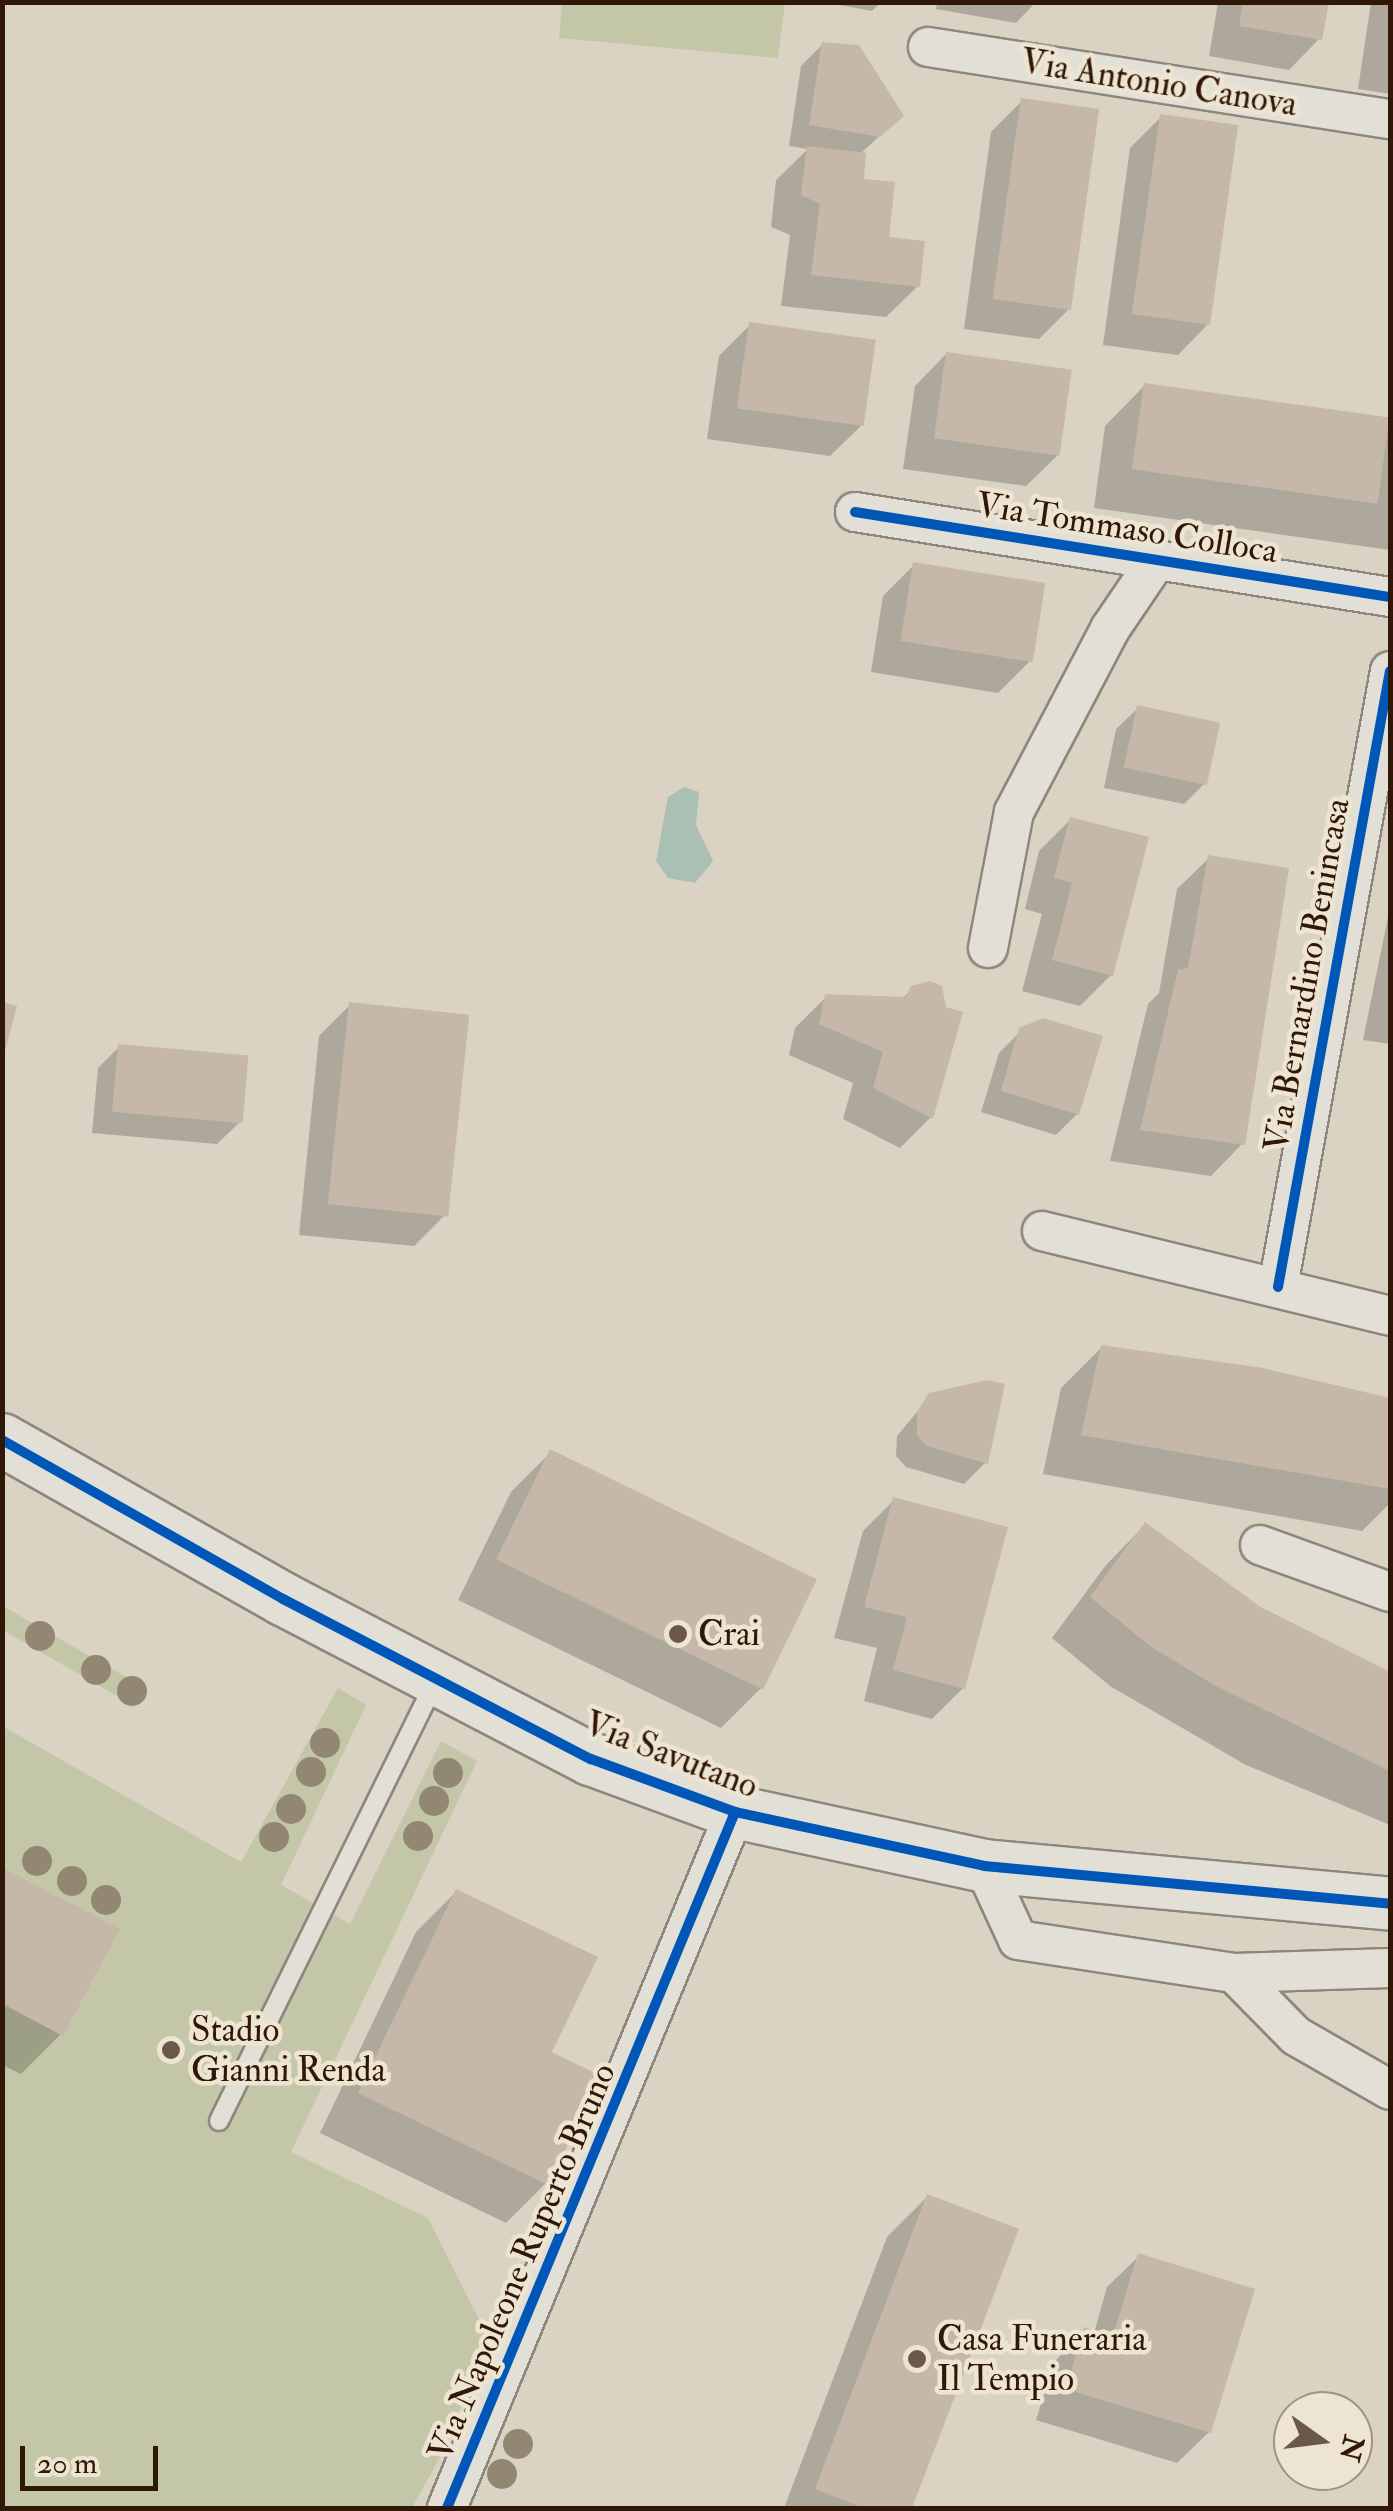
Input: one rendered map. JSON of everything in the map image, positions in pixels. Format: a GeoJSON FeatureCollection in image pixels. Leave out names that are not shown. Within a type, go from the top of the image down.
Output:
{"type":"FeatureCollection","features":[{"type":"Feature","properties":{"kind":"street","name":"Via Antonio Canova"},"geometry":{"type":"LineString","coordinates":[[928,47],[1390,119]]}},
{"type":"Feature","properties":{"kind":"street","name":"Via Tommaso Colloca"},"geometry":{"type":"LineString","coordinates":[[855,512],[1390,597]]}},
{"type":"Feature","properties":{"kind":"street"},"geometry":{"type":"LineString","coordinates":[[988,948],[1014,812],[1110,629],[1156,560]]}},
{"type":"Feature","properties":{"kind":"street","name":"Via Bernardino Benincasa"},"geometry":{"type":"LineString","coordinates":[[1278,1288],[1390,672]]}},
{"type":"Feature","properties":{"kind":"street"},"geometry":{"type":"LineString","coordinates":[[1042,1231],[1390,1316]]}},
{"type":"Feature","properties":{"kind":"street","name":"Via Savutano"},"geometry":{"type":"LineString","coordinates":[[2,1440],[436,1679],[591,1759],[735,1812],[984,1866],[1390,1904]]}},
{"type":"Feature","properties":{"kind":"street"},"geometry":{"type":"LineString","coordinates":[[1260,1544],[1390,1592]]}},
{"type":"Feature","properties":{"kind":"street","name":"Via Napoleone Ruperto Bruno"},"geometry":{"type":"LineString","coordinates":[[447,2508],[735,1812]]}},
{"type":"Feature","properties":{"kind":"street"},"geometry":{"type":"LineString","coordinates":[[984,1866],[1018,1940],[1234,1974],[1390,1968]]}},
{"type":"Feature","properties":{"kind":"street"},"geometry":{"type":"LineString","coordinates":[[1234,1974],[1296,2036],[1390,2090]]}},
{"type":"Feature","properties":{"kind":"lane"},"geometry":{"type":"LineString","coordinates":[[219,2122],[436,1679]]}},
{"type":"Feature","properties":{"kind":"shaded area"},"geometry":{"type":"Polygon","coordinates":[[[562,3],[785,3],[778,58],[559,38],[562,3]]]}},
{"type":"Feature","properties":{"kind":"shaded area"},"geometry":{"type":"Polygon","coordinates":[[[684,787],[699,792],[696,825],[713,861],[695,883],[668,878],[656,861],[668,797],[684,787]]]}},
{"type":"Feature","properties":{"kind":"shaded area"},"geometry":{"type":"Polygon","coordinates":[[[3,1606],[142,1686],[131,1704],[2,1630],[3,1606]]]}},
{"type":"Feature","properties":{"kind":"shaded area","name":"Stadio Gianni Renda"},"geometry":{"type":"Polygon","coordinates":[[[338,1688],[366,1705],[281,1885],[350,1924],[441,1741],[477,1761],[291,2152],[428,2218],[488,2337],[445,2448],[412,2508],[3,2508],[2,1726],[241,1862],[338,1688]]]}},
{"type":"Feature","properties":{"kind":"building"},"geometry":{"type":"Polygon","coordinates":[[[1243,2],[1329,2],[1322,40],[1239,26],[1243,2]]]}},
{"type":"Feature","properties":{"kind":"building"},"geometry":{"type":"Polygon","coordinates":[[[822,42],[859,45],[904,116],[880,137],[809,125],[822,42]]]}},
{"type":"Feature","properties":{"kind":"building"},"geometry":{"type":"Polygon","coordinates":[[[1021,98],[1099,109],[1071,310],[993,299],[1021,98]]]}},
{"type":"Feature","properties":{"kind":"building"},"geometry":{"type":"Polygon","coordinates":[[[1160,114],[1238,125],[1210,325],[1132,314],[1160,114]]]}},
{"type":"Feature","properties":{"kind":"building"},"geometry":{"type":"Polygon","coordinates":[[[807,146],[866,153],[864,179],[895,182],[889,237],[925,241],[920,287],[811,275],[820,204],[801,195],[807,146]]]}},
{"type":"Feature","properties":{"kind":"building"},"geometry":{"type":"Polygon","coordinates":[[[749,322],[876,340],[864,426],[737,408],[749,322]]]}},
{"type":"Feature","properties":{"kind":"building"},"geometry":{"type":"Polygon","coordinates":[[[946,352],[1072,370],[1060,456],[934,438],[946,352]]]}},
{"type":"Feature","properties":{"kind":"building"},"geometry":{"type":"Polygon","coordinates":[[[1144,383],[1390,418],[1377,504],[1132,469],[1144,383]]]}},
{"type":"Feature","properties":{"kind":"building"},"geometry":{"type":"Polygon","coordinates":[[[913,562],[1045,583],[1033,662],[900,641],[913,562]]]}},
{"type":"Feature","properties":{"kind":"building"},"geometry":{"type":"Polygon","coordinates":[[[1137,705],[1220,723],[1207,785],[1124,768],[1137,705]]]}},
{"type":"Feature","properties":{"kind":"building"},"geometry":{"type":"Polygon","coordinates":[[[1070,817],[1149,837],[1113,976],[1052,960],[1072,883],[1054,878],[1070,817]]]}},
{"type":"Feature","properties":{"kind":"building"},"geometry":{"type":"Polygon","coordinates":[[[1208,855],[1289,868],[1245,1145],[1140,1130],[1178,970],[1188,968],[1208,855]]]}},
{"type":"Feature","properties":{"kind":"building"},"geometry":{"type":"Polygon","coordinates":[[[930,981],[942,986],[946,1007],[963,1012],[933,1119],[873,1088],[883,1052],[819,1024],[825,994],[906,997],[911,986],[930,981]]]}},
{"type":"Feature","properties":{"kind":"building"},"geometry":{"type":"Polygon","coordinates":[[[2,1002],[17,1006],[4,1055],[2,1055],[2,1002]]]}},
{"type":"Feature","properties":{"kind":"building"},"geometry":{"type":"Polygon","coordinates":[[[349,1002],[469,1015],[448,1217],[328,1204],[349,1002]]]}},
{"type":"Feature","properties":{"kind":"building"},"geometry":{"type":"Polygon","coordinates":[[[1043,1018],[1103,1036],[1079,1115],[1001,1091],[1019,1028],[1043,1018]]]}},
{"type":"Feature","properties":{"kind":"building"},"geometry":{"type":"Polygon","coordinates":[[[118,1044],[249,1055],[243,1123],[112,1112],[118,1044]]]}},
{"type":"Feature","properties":{"kind":"building"},"geometry":{"type":"Polygon","coordinates":[[[1101,1345],[1263,1368],[1390,1398],[1390,1489],[1081,1435],[1101,1345]]]}},
{"type":"Feature","properties":{"kind":"building"},"geometry":{"type":"Polygon","coordinates":[[[987,1380],[1005,1384],[988,1464],[927,1446],[917,1435],[917,1412],[929,1393],[987,1380]]]}},
{"type":"Feature","properties":{"kind":"building"},"geometry":{"type":"Polygon","coordinates":[[[550,1449],[817,1579],[763,1690],[496,1560],[550,1449]]]}},
{"type":"Feature","properties":{"kind":"building"},"geometry":{"type":"Polygon","coordinates":[[[893,1497],[1008,1527],[965,1689],[893,1670],[907,1617],[864,1607],[893,1497]]]}},
{"type":"Feature","properties":{"kind":"building"},"geometry":{"type":"Polygon","coordinates":[[[1145,1522],[1259,1606],[1390,1672],[1390,1771],[1214,1685],[1150,1646],[1090,1597],[1145,1522]]]}},
{"type":"Feature","properties":{"kind":"building"},"geometry":{"type":"Polygon","coordinates":[[[3,1868],[120,1929],[63,2036],[3,2004],[3,1868]]]}},
{"type":"Feature","properties":{"kind":"building"},"geometry":{"type":"Polygon","coordinates":[[[456,1889],[598,1957],[552,2052],[601,2076],[548,2185],[358,2093],[456,1889]]]}},
{"type":"Feature","properties":{"kind":"building","name":"Casa Funeraria Il Tempio"},"geometry":{"type":"Polygon","coordinates":[[[927,2194],[1019,2229],[912,2508],[864,2508],[815,2489],[927,2194]]]}},
{"type":"Feature","properties":{"kind":"building"},"geometry":{"type":"Polygon","coordinates":[[[1138,2253],[1255,2289],[1211,2433],[1066,2389],[1084,2327],[1113,2336],[1138,2253]]]}},
{"type":"Feature","properties":{"kind":"cycle path"},"geometry":{"type":"LineString","coordinates":[[855,512],[1390,597]]}},
{"type":"Feature","properties":{"kind":"cycle path"},"geometry":{"type":"LineString","coordinates":[[1278,1287],[1390,671]]}},
{"type":"Feature","properties":{"kind":"cycle path"},"geometry":{"type":"LineString","coordinates":[[2,1440],[283,1599],[591,1759],[735,1812],[984,1866],[1390,1904]]}},
{"type":"Feature","properties":{"kind":"cycle path"},"geometry":{"type":"LineString","coordinates":[[447,2508],[735,1812]]}},
{"type":"Feature","properties":{"kind":"place","name":"Crai"},"geometry":{"type":"Point","coordinates":[678,1634]}},
{"type":"Feature","properties":{"kind":"place","name":"Stadio Gianni Renda"},"geometry":{"type":"Point","coordinates":[171,2050]}},
{"type":"Feature","properties":{"kind":"place","name":"Casa Funeraria Il Tempio"},"geometry":{"type":"Point","coordinates":[917,2359]}}]}
